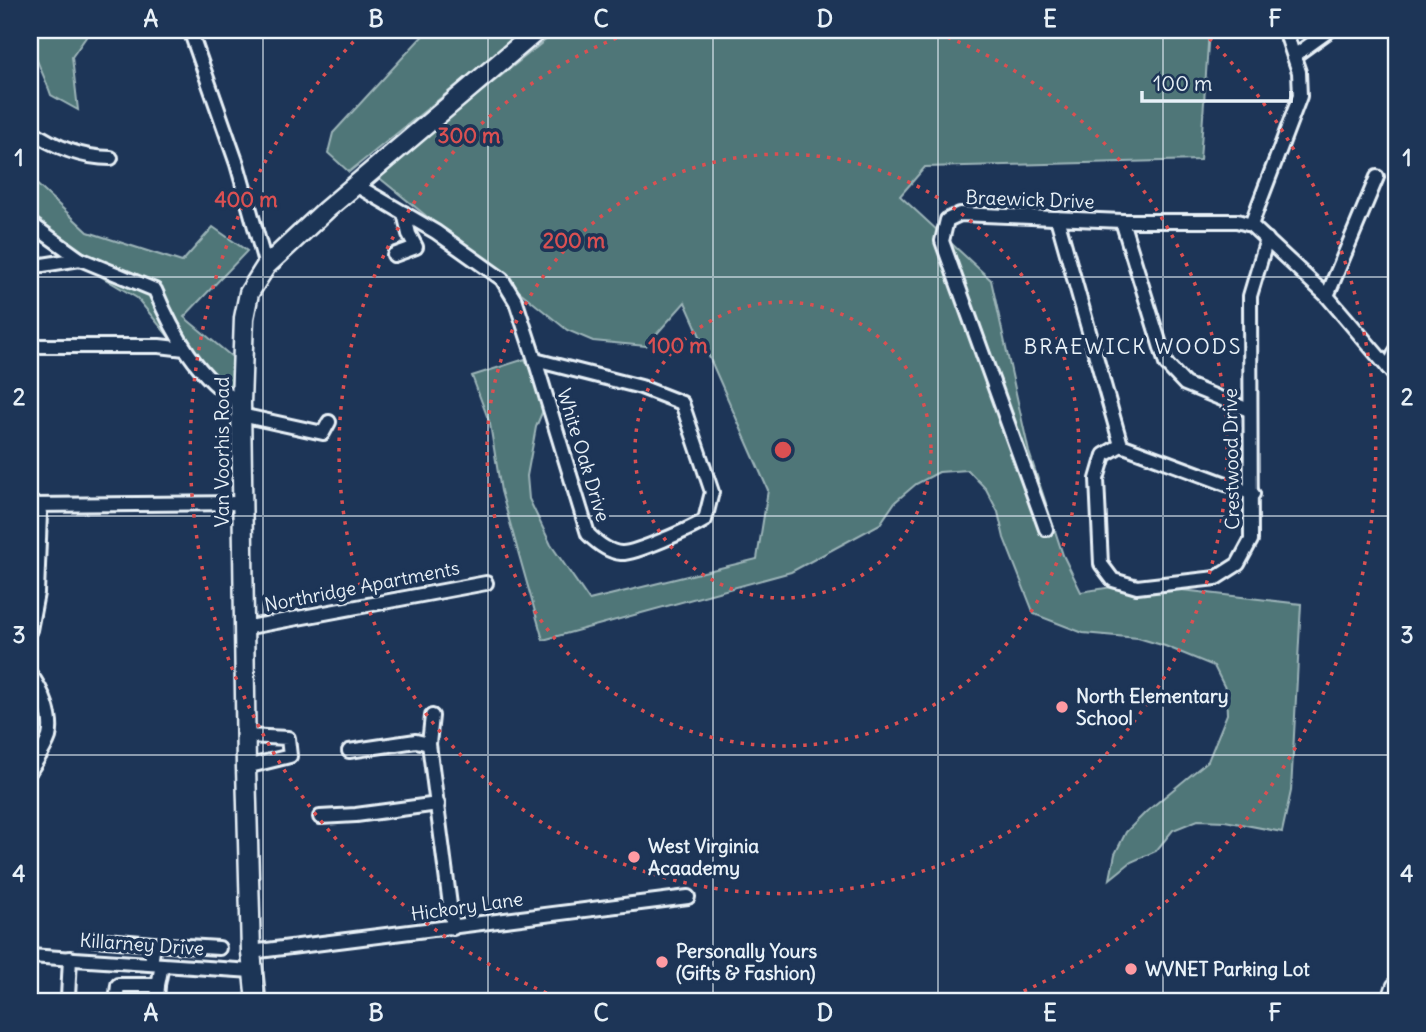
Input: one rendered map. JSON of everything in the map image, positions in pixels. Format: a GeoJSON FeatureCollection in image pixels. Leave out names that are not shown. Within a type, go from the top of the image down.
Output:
{"type":"FeatureCollection","features":[{"type":"Feature","properties":{"kind":"street"},"geometry":{"type":"LineString","coordinates":[[190,30],[237,164],[266,266]]}},
{"type":"Feature","properties":{"kind":"street","name":"Van Voorhis Road"},"geometry":{"type":"LineString","coordinates":[[256,1002],[251,952],[246,767],[241,409],[244,318],[250,293],[266,266],[354,184],[538,30]]}},
{"type":"Feature","properties":{"kind":"street"},"geometry":{"type":"LineString","coordinates":[[1285,30],[1299,72],[1300,96],[1251,225],[1326,296],[1392,373]]}},
{"type":"Feature","properties":{"kind":"street"},"geometry":{"type":"LineString","coordinates":[[1294,56],[1330,30]]}},
{"type":"Feature","properties":{"kind":"street"},"geometry":{"type":"LineString","coordinates":[[30,130],[43,139],[79,154],[111,158]]}},
{"type":"Feature","properties":{"kind":"street"},"geometry":{"type":"LineString","coordinates":[[1326,296],[1377,177]]}},
{"type":"Feature","properties":{"kind":"street","name":"White Oak Drive"},"geometry":{"type":"LineString","coordinates":[[354,184],[436,232],[502,279],[516,302],[588,534],[602,547],[623,554],[690,530],[705,520],[712,492],[682,402],[641,387],[535,360]]}},
{"type":"Feature","properties":{"kind":"street"},"geometry":{"type":"LineString","coordinates":[[394,255],[416,247],[409,234],[404,213]]}},
{"type":"Feature","properties":{"kind":"street","name":"Braewick Drive"},"geometry":{"type":"LineString","coordinates":[[1046,529],[942,241],[947,220],[960,214],[1122,221],[1237,221],[1251,225]]}},
{"type":"Feature","properties":{"kind":"street"},"geometry":{"type":"LineString","coordinates":[[1058,218],[1121,445],[1253,494]]}},
{"type":"Feature","properties":{"kind":"street"},"geometry":{"type":"LineString","coordinates":[[1122,221],[1166,364],[1185,384],[1249,410]]}},
{"type":"Feature","properties":{"kind":"street"},"geometry":{"type":"LineString","coordinates":[[30,223],[80,259],[155,290],[184,349],[241,409],[323,433],[329,422]]}},
{"type":"Feature","properties":{"kind":"street","name":"Crestwood Drive"},"geometry":{"type":"LineString","coordinates":[[1121,445],[1104,455],[1097,479],[1101,564],[1113,580],[1137,587],[1216,578],[1238,564],[1251,540],[1251,296],[1268,239]]}},
{"type":"Feature","properties":{"kind":"street"},"geometry":{"type":"LineString","coordinates":[[30,267],[80,259]]}},
{"type":"Feature","properties":{"kind":"street"},"geometry":{"type":"LineString","coordinates":[[30,346],[159,346],[184,349]]}},
{"type":"Feature","properties":{"kind":"street"},"geometry":{"type":"LineString","coordinates":[[1392,373],[1396,351]]}},
{"type":"Feature","properties":{"kind":"street"},"geometry":{"type":"LineString","coordinates":[[30,630],[37,593],[35,509],[243,503]]}},
{"type":"Feature","properties":{"kind":"street","name":"Northridge Apartments"},"geometry":{"type":"LineString","coordinates":[[244,628],[486,583]]}},
{"type":"Feature","properties":{"kind":"street"},"geometry":{"type":"LineString","coordinates":[[30,674],[47,704],[49,735],[30,771]]}},
{"type":"Feature","properties":{"kind":"street"},"geometry":{"type":"LineString","coordinates":[[432,716],[429,744],[453,928]]}},
{"type":"Feature","properties":{"kind":"street"},"geometry":{"type":"LineString","coordinates":[[246,736],[288,738],[290,756],[246,767]]}},
{"type":"Feature","properties":{"kind":"street"},"geometry":{"type":"LineString","coordinates":[[349,751],[416,741],[429,744]]}},
{"type":"Feature","properties":{"kind":"street"},"geometry":{"type":"LineString","coordinates":[[320,817],[356,816],[438,804]]}},
{"type":"Feature","properties":{"kind":"street","name":"Hickory Lane"},"geometry":{"type":"LineString","coordinates":[[251,952],[688,897]]}},
{"type":"Feature","properties":{"kind":"street"},"geometry":{"type":"LineString","coordinates":[[94,939],[219,948]]}},
{"type":"Feature","properties":{"kind":"street"},"geometry":{"type":"LineString","coordinates":[[154,944],[157,1002]]}},
{"type":"Feature","properties":{"kind":"street","name":"Killarney Drive"},"geometry":{"type":"LineString","coordinates":[[30,956],[252,971]]}},
{"type":"Feature","properties":{"kind":"street"},"geometry":{"type":"LineString","coordinates":[[68,997],[70,958]]}},
{"type":"Feature","properties":{"kind":"street"},"geometry":{"type":"LineString","coordinates":[[116,1002],[118,985],[158,985]]}},
{"type":"Feature","properties":{"kind":"street"},"geometry":{"type":"LineString","coordinates":[[1391,1002],[1396,987]]}},
{"type":"Feature","properties":{"kind":"green space"},"geometry":{"type":"Polygon","coordinates":[[[30,30],[91,30],[72,57],[78,110],[51,95],[35,54],[30,30]]]}},
{"type":"Feature","properties":{"kind":"green space"},"geometry":{"type":"Polygon","coordinates":[[[428,30],[525,30],[349,172],[328,153],[333,133],[428,30]]]}},
{"type":"Feature","properties":{"kind":"green space"},"geometry":{"type":"Polygon","coordinates":[[[558,30],[1209,30],[1200,160],[925,167],[900,196],[991,280],[1029,452],[1063,555],[1081,592],[1131,584],[1301,604],[1291,791],[1282,832],[1225,821],[1198,820],[1173,830],[1156,851],[1131,862],[1110,879],[1115,854],[1126,832],[1208,761],[1227,714],[1226,690],[1214,666],[1165,646],[1138,638],[1083,633],[1034,614],[1004,538],[998,512],[986,489],[968,470],[939,472],[916,484],[895,502],[880,524],[791,572],[543,640],[501,491],[490,424],[472,376],[525,359],[546,403],[536,427],[527,476],[529,499],[551,545],[589,600],[757,559],[768,490],[685,302],[646,346],[593,341],[567,330],[377,176],[558,30]]]}},
{"type":"Feature","properties":{"kind":"green space"},"geometry":{"type":"Polygon","coordinates":[[[30,178],[88,232],[182,262],[213,227],[247,251],[184,317],[243,366],[228,409],[137,298],[30,234],[30,178]]]}},
{"type":"Feature","properties":{"kind":"place","name":"North Elementary School"},"geometry":{"type":"Point","coordinates":[1062,707]}},
{"type":"Feature","properties":{"kind":"place","name":"West Virginia Acaademy"},"geometry":{"type":"Point","coordinates":[634,857]}},
{"type":"Feature","properties":{"kind":"place","name":"Personally Yours (Gifts & Fashion)"},"geometry":{"type":"Point","coordinates":[662,962]}},
{"type":"Feature","properties":{"kind":"place","name":"WVNET Parking Lot"},"geometry":{"type":"Point","coordinates":[1131,969]}},
{"type":"Feature","properties":{"kind":"district","name":"BRAEWICK WOODS"},"geometry":{"type":"Point","coordinates":[1133,346]}}]}
